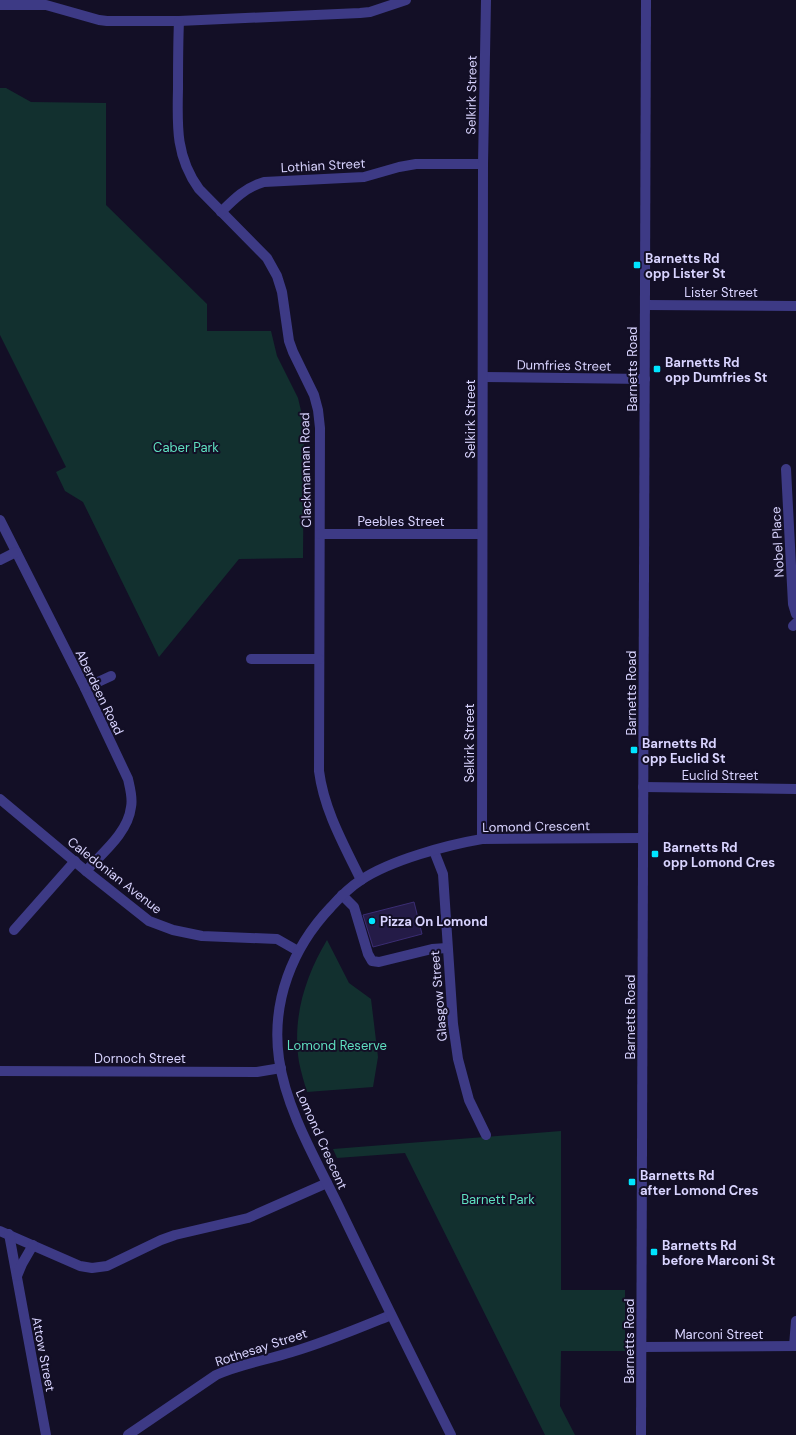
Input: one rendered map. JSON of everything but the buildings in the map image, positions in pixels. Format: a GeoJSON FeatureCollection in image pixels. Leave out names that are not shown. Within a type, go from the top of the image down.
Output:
{"type":"FeatureCollection","features":[{"type":"Feature","properties":{"kind":"street"},"geometry":{"type":"LineString","coordinates":[[0,5],[46,5],[99,20],[178,21],[360,13],[370,12],[406,0]]}},
{"type":"Feature","properties":{"kind":"street","name":"Selkirk Street"},"geometry":{"type":"LineString","coordinates":[[482,839],[483,164],[486,0]]}},
{"type":"Feature","properties":{"kind":"street","name":"Barnetts Road"},"geometry":{"type":"LineString","coordinates":[[641,1435],[646,0]]}},
{"type":"Feature","properties":{"kind":"street","name":"Clackmannan Road"},"geometry":{"type":"LineString","coordinates":[[178,21],[177,126],[179,146],[184,161],[193,181],[206,197],[267,258],[277,276],[281,284],[289,341],[314,395],[318,410],[320,428],[318,759],[320,782],[329,812],[361,880]]}},
{"type":"Feature","properties":{"kind":"street","name":"Lothian Street"},"geometry":{"type":"LineString","coordinates":[[221,212],[243,191],[251,186],[264,182],[364,177],[399,167],[416,164],[483,164]]}},
{"type":"Feature","properties":{"kind":"street","name":"Lister Street"},"geometry":{"type":"LineString","coordinates":[[645,305],[796,306]]}},
{"type":"Feature","properties":{"kind":"street","name":"Dumfries Street"},"geometry":{"type":"LineString","coordinates":[[483,377],[645,379]]}},
{"type":"Feature","properties":{"kind":"street","name":"Nobel Place"},"geometry":{"type":"LineString","coordinates":[[786,469],[793,604],[796,614]]}},
{"type":"Feature","properties":{"kind":"street","name":"Aberdeen Road"},"geometry":{"type":"LineString","coordinates":[[0,520],[85,688],[128,779],[132,805],[125,826],[86,871]]}},
{"type":"Feature","properties":{"kind":"street","name":"Peebles Street"},"geometry":{"type":"LineString","coordinates":[[320,534],[482,534]]}},
{"type":"Feature","properties":{"kind":"street"},"geometry":{"type":"LineString","coordinates":[[0,560],[16,552]]}},
{"type":"Feature","properties":{"kind":"street"},"geometry":{"type":"LineString","coordinates":[[251,659],[319,659]]}},
{"type":"Feature","properties":{"kind":"street"},"geometry":{"type":"LineString","coordinates":[[85,688],[111,676]]}},
{"type":"Feature","properties":{"kind":"street","name":"Euclid Street"},"geometry":{"type":"LineString","coordinates":[[644,787],[796,789]]}},
{"type":"Feature","properties":{"kind":"street","name":"Caledonian Avenue"},"geometry":{"type":"LineString","coordinates":[[0,799],[142,916],[157,925],[182,933],[202,936],[277,939],[298,951]]}},
{"type":"Feature","properties":{"kind":"street","name":"Lomond Crescent"},"geometry":{"type":"LineString","coordinates":[[451,1435],[391,1315],[293,1111],[279,1057],[278,1030],[280,1006],[285,984],[298,951],[309,932],[342,895],[361,880],[390,865],[458,844],[482,839],[643,838]]}},
{"type":"Feature","properties":{"kind":"street","name":"Glasgow Street"},"geometry":{"type":"LineString","coordinates":[[434,851],[443,874],[453,1024],[458,1059],[468,1100],[486,1136]]}},
{"type":"Feature","properties":{"kind":"street"},"geometry":{"type":"LineString","coordinates":[[14,930],[75,861]]}},
{"type":"Feature","properties":{"kind":"street"},"geometry":{"type":"LineString","coordinates":[[342,895],[354,907],[368,954],[372,962],[379,962],[432,949],[447,948]]}},
{"type":"Feature","properties":{"kind":"street","name":"Dornoch Street"},"geometry":{"type":"LineString","coordinates":[[0,1071],[257,1072],[281,1068]]}},
{"type":"Feature","properties":{"kind":"street"},"geometry":{"type":"LineString","coordinates":[[4,1233],[80,1266],[88,1268],[101,1267],[175,1235],[248,1218],[327,1183]]}},
{"type":"Feature","properties":{"kind":"street","name":"Attow Street"},"geometry":{"type":"LineString","coordinates":[[4,1233],[17,1278],[46,1435]]}},
{"type":"Feature","properties":{"kind":"street"},"geometry":{"type":"LineString","coordinates":[[17,1278],[19,1269],[33,1245]]}},
{"type":"Feature","properties":{"kind":"street","name":"Rothesay Street"},"geometry":{"type":"LineString","coordinates":[[128,1435],[206,1380],[223,1372],[298,1350],[391,1315]]}},
{"type":"Feature","properties":{"kind":"street"},"geometry":{"type":"LineString","coordinates":[[795,1346],[796,1321]]}},
{"type":"Feature","properties":{"kind":"street","name":"Marconi Street"},"geometry":{"type":"LineString","coordinates":[[642,1347],[795,1346]]}},
{"type":"Feature","properties":{"kind":"green space","name":"Caber Park"},"geometry":{"type":"Polygon","coordinates":[[[0,88],[6,88],[31,102],[106,103],[106,205],[207,304],[207,331],[271,331],[277,356],[298,398],[304,426],[303,558],[239,559],[159,657],[83,502],[65,491],[56,472],[66,467],[0,335],[0,88]]]}},
{"type":"Feature","properties":{"kind":"green space","name":"Lomond Reserve"},"geometry":{"type":"Polygon","coordinates":[[[327,940],[349,983],[371,999],[378,1057],[373,1087],[307,1092],[299,1062],[297,1046],[299,1014],[302,998],[312,968],[327,940]]]}},
{"type":"Feature","properties":{"kind":"green space","name":"Barnett Park"},"geometry":{"type":"Polygon","coordinates":[[[561,1131],[561,1290],[625,1290],[625,1351],[561,1351],[560,1406],[575,1435],[545,1435],[405,1153],[337,1158],[333,1149],[561,1131]]]}},
{"type":"Feature","properties":{"kind":"place","name":"Barnetts Rd opp Lister St"},"geometry":{"type":"Point","coordinates":[637,265]}},
{"type":"Feature","properties":{"kind":"place","name":"Barnetts Rd opp Dumfries St"},"geometry":{"type":"Point","coordinates":[657,369]}},
{"type":"Feature","properties":{"kind":"place","name":"Barnetts Rd opp Euclid St"},"geometry":{"type":"Point","coordinates":[634,750]}},
{"type":"Feature","properties":{"kind":"place","name":"Barnetts Rd opp Lomond Cres"},"geometry":{"type":"Point","coordinates":[655,854]}},
{"type":"Feature","properties":{"kind":"place","name":"Pizza On Lomond"},"geometry":{"type":"Point","coordinates":[372,921]}},
{"type":"Feature","properties":{"kind":"place","name":"Barnetts Rd after Lomond Cres"},"geometry":{"type":"Point","coordinates":[632,1182]}},
{"type":"Feature","properties":{"kind":"place","name":"Barnetts Rd before Marconi St"},"geometry":{"type":"Point","coordinates":[654,1252]}}]}
